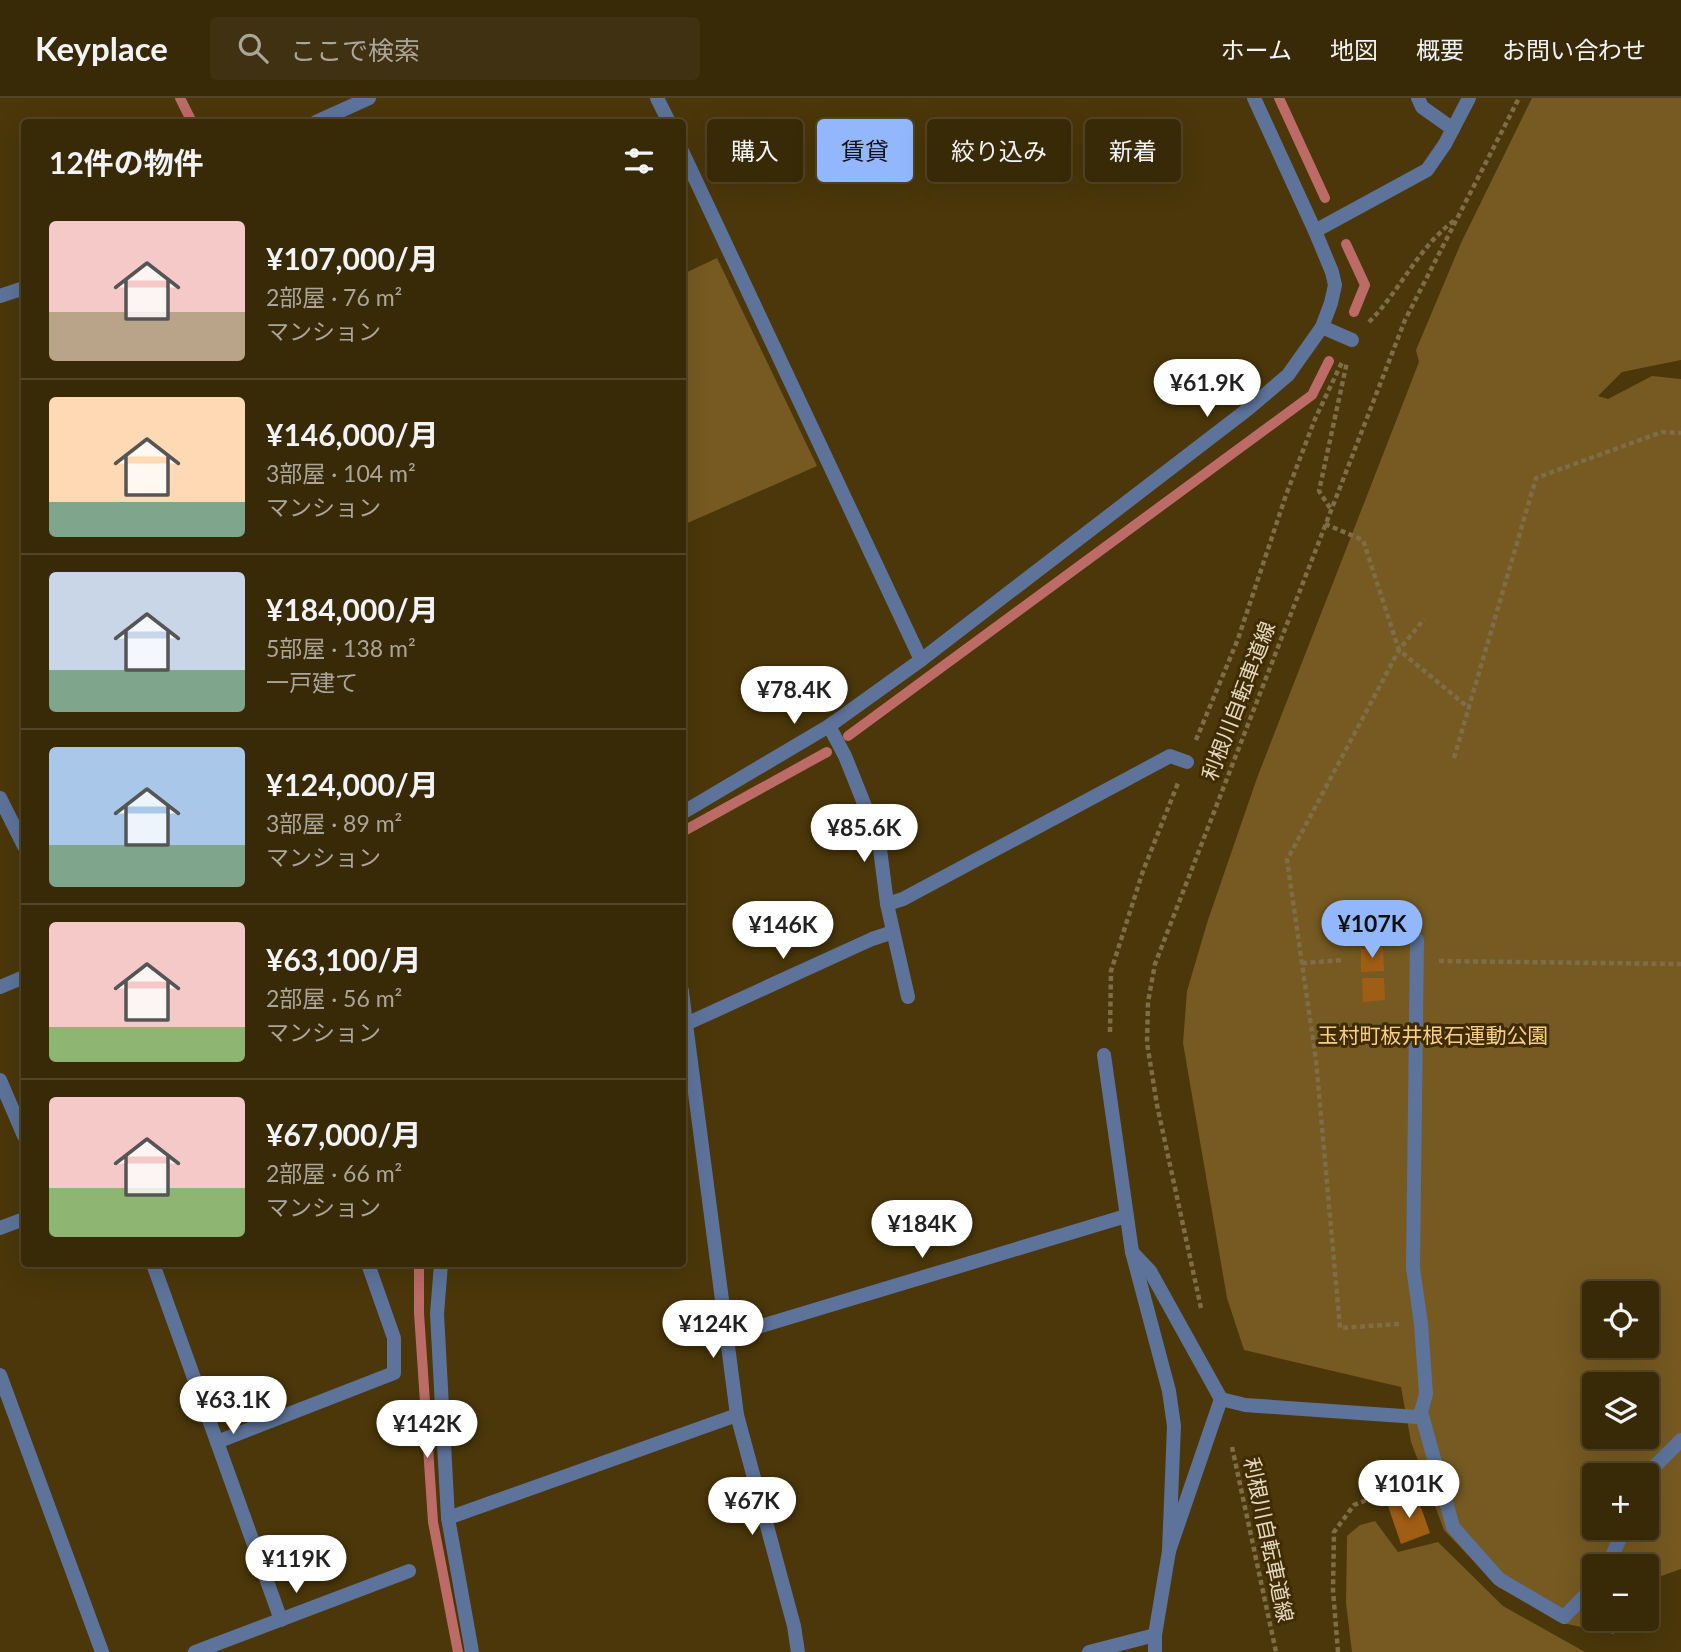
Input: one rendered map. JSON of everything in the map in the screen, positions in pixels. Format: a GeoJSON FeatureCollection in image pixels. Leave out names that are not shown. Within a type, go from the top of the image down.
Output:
{"type":"FeatureCollection","features":[{"type":"Feature","properties":{"kind":"street"},"geometry":{"type":"LineString","coordinates":[[323,119],[369,98]]}},
{"type":"Feature","properties":{"kind":"street"},"geometry":{"type":"LineString","coordinates":[[657,98],[668,119]]}},
{"type":"Feature","properties":{"kind":"street"},"geometry":{"type":"LineString","coordinates":[[686,811],[829,726],[1248,410],[1288,375],[1322,327],[1335,285],[1315,231],[1254,98]]}},
{"type":"Feature","properties":{"kind":"street"},"geometry":{"type":"LineString","coordinates":[[1418,98],[1422,107],[1453,129]]}},
{"type":"Feature","properties":{"kind":"street"},"geometry":{"type":"LineString","coordinates":[[1315,231],[1427,170],[1469,98]]}},
{"type":"Feature","properties":{"kind":"street"},"geometry":{"type":"LineString","coordinates":[[686,160],[920,660]]}},
{"type":"Feature","properties":{"kind":"street"},"geometry":{"type":"LineString","coordinates":[[0,296],[21,289]]}},
{"type":"Feature","properties":{"kind":"street"},"geometry":{"type":"LineString","coordinates":[[1322,327],[1352,340]]}},
{"type":"Feature","properties":{"kind":"street"},"geometry":{"type":"LineString","coordinates":[[829,726],[845,756],[879,841],[887,904],[908,997]]}},
{"type":"Feature","properties":{"kind":"street"},"geometry":{"type":"LineString","coordinates":[[887,904],[903,899],[1170,756],[1187,762]]}},
{"type":"Feature","properties":{"kind":"street"},"geometry":{"type":"LineString","coordinates":[[0,798],[21,840]]}},
{"type":"Feature","properties":{"kind":"street"},"geometry":{"type":"LineString","coordinates":[[686,1025],[872,939],[893,932]]}},
{"type":"Feature","properties":{"kind":"street"},"geometry":{"type":"LineString","coordinates":[[1132,1252],[1150,1271],[1221,1399],[1245,1405],[1417,1417],[1426,1394],[1421,1324],[1413,1268],[1418,940]]}},
{"type":"Feature","properties":{"kind":"street"},"geometry":{"type":"LineString","coordinates":[[0,987],[21,978]]}},
{"type":"Feature","properties":{"kind":"street"},"geometry":{"type":"LineString","coordinates":[[686,1032],[737,1415],[794,1626],[798,1652]]}},
{"type":"Feature","properties":{"kind":"street"},"geometry":{"type":"LineString","coordinates":[[1104,1055],[1132,1252],[1169,1391],[1174,1426],[1170,1551],[1155,1635],[1155,1652]]}},
{"type":"Feature","properties":{"kind":"street"},"geometry":{"type":"LineString","coordinates":[[0,1080],[21,1129]]}},
{"type":"Feature","properties":{"kind":"street"},"geometry":{"type":"LineString","coordinates":[[728,1336],[1126,1216]]}},
{"type":"Feature","properties":{"kind":"street"},"geometry":{"type":"LineString","coordinates":[[0,1228],[21,1220]]}},
{"type":"Feature","properties":{"kind":"street"},"geometry":{"type":"LineString","coordinates":[[154,1267],[281,1619]]}},
{"type":"Feature","properties":{"kind":"street"},"geometry":{"type":"LineString","coordinates":[[217,1442],[394,1373],[394,1338],[369,1267]]}},
{"type":"Feature","properties":{"kind":"street"},"geometry":{"type":"LineString","coordinates":[[441,1267],[437,1314],[448,1518],[472,1652]]}},
{"type":"Feature","properties":{"kind":"street"},"geometry":{"type":"LineString","coordinates":[[0,1375],[102,1652]]}},
{"type":"Feature","properties":{"kind":"street"},"geometry":{"type":"LineString","coordinates":[[1170,1551],[1221,1399]]}},
{"type":"Feature","properties":{"kind":"street"},"geometry":{"type":"LineString","coordinates":[[1421,1412],[1453,1527],[1499,1579],[1564,1617],[1582,1598]]}},
{"type":"Feature","properties":{"kind":"street"},"geometry":{"type":"LineString","coordinates":[[448,1518],[737,1415]]}},
{"type":"Feature","properties":{"kind":"street"},"geometry":{"type":"LineString","coordinates":[[1658,1463],[1681,1440]]}},
{"type":"Feature","properties":{"kind":"street"},"geometry":{"type":"LineString","coordinates":[[195,1652],[409,1571]]}},
{"type":"Feature","properties":{"kind":"street"},"geometry":{"type":"LineString","coordinates":[[1089,1652],[1155,1635]]}},
{"type":"Feature","properties":{"kind":"path","name":"利根川自転車道線"},"geometry":{"type":"LineString","coordinates":[[1203,1318],[1157,1105],[1147,1043],[1148,1002],[1154,964],[1405,320],[1519,98]]}},
{"type":"Feature","properties":{"kind":"path"},"geometry":{"type":"LineString","coordinates":[[1104,1055],[1111,1026],[1111,971],[1143,871],[1238,639],[1286,495],[1315,419],[1352,340]]}},
{"type":"Feature","properties":{"kind":"path"},"geometry":{"type":"LineString","coordinates":[[1454,758],[1536,478],[1662,432],[1681,433]]}},
{"type":"Feature","properties":{"kind":"path"},"geometry":{"type":"LineString","coordinates":[[1325,524],[1363,540],[1399,650],[1469,708]]}},
{"type":"Feature","properties":{"kind":"path"},"geometry":{"type":"LineString","coordinates":[[1373,1325],[1340,1328],[1316,1060],[1287,860],[1399,650],[1424,619]]}},
{"type":"Feature","properties":{"kind":"path"},"geometry":{"type":"LineString","coordinates":[[1302,963],[1345,960]]}},
{"type":"Feature","properties":{"kind":"path"},"geometry":{"type":"LineString","coordinates":[[1417,961],[1681,964]]}},
{"type":"Feature","properties":{"kind":"path","name":"利根川自転車道線"},"geometry":{"type":"LineString","coordinates":[[1229,1434],[1276,1652]]}},
{"type":"Feature","properties":{"kind":"path"},"geometry":{"type":"LineString","coordinates":[[1338,1652],[1333,1590],[1334,1532],[1354,1505],[1402,1486],[1435,1460]]}},
{"type":"Feature","properties":{"kind":"green space","name":"玉村町板井根石運動公園"},"geometry":{"type":"Polygon","coordinates":[[[1532,98],[1681,98],[1681,360],[1622,372],[1598,396],[1608,399],[1652,376],[1681,379],[1681,1569],[1659,1577],[1659,1554],[1582,1554],[1582,1627],[1567,1624],[1498,1587],[1444,1530],[1411,1442],[1401,1387],[1244,1350],[1227,1298],[1183,1043],[1187,991],[1208,920],[1257,778],[1419,362],[1416,350],[1461,243],[1532,98]]]}},
{"type":"Feature","properties":{"kind":"green space"},"geometry":{"type":"Polygon","coordinates":[[[717,258],[817,466],[686,524],[686,273],[717,258]]]}},
{"type":"Feature","properties":{"kind":"green space"},"geometry":{"type":"Polygon","coordinates":[[[1375,1521],[1398,1552],[1438,1542],[1503,1606],[1585,1652],[1352,1652],[1346,1603],[1347,1536],[1360,1525],[1375,1521]]]}},
{"type":"Feature","properties":{"kind":"building"},"geometry":{"type":"Polygon","coordinates":[[[1383,948],[1384,971],[1361,972],[1361,949],[1383,948]]]}},
{"type":"Feature","properties":{"kind":"building"},"geometry":{"type":"Polygon","coordinates":[[[1362,978],[1384,978],[1385,1000],[1363,1002],[1362,978]]]}},
{"type":"Feature","properties":{"kind":"building"},"geometry":{"type":"Polygon","coordinates":[[[1417,1496],[1430,1533],[1401,1544],[1388,1506],[1417,1496]]]}},
{"type":"Feature","properties":{"kind":"waterway"},"geometry":{"type":"LineString","coordinates":[[180,98],[190,119]]}},
{"type":"Feature","properties":{"kind":"waterway"},"geometry":{"type":"LineString","coordinates":[[1279,98],[1325,198]]}},
{"type":"Feature","properties":{"kind":"waterway"},"geometry":{"type":"LineString","coordinates":[[1346,244],[1365,285],[1354,312]]}},
{"type":"Feature","properties":{"kind":"waterway"},"geometry":{"type":"LineString","coordinates":[[848,736],[1312,395],[1329,361]]}},
{"type":"Feature","properties":{"kind":"waterway"},"geometry":{"type":"LineString","coordinates":[[686,830],[827,752]]}},
{"type":"Feature","properties":{"kind":"waterway"},"geometry":{"type":"LineString","coordinates":[[419,1267],[419,1313],[433,1522],[458,1652]]}}]}
